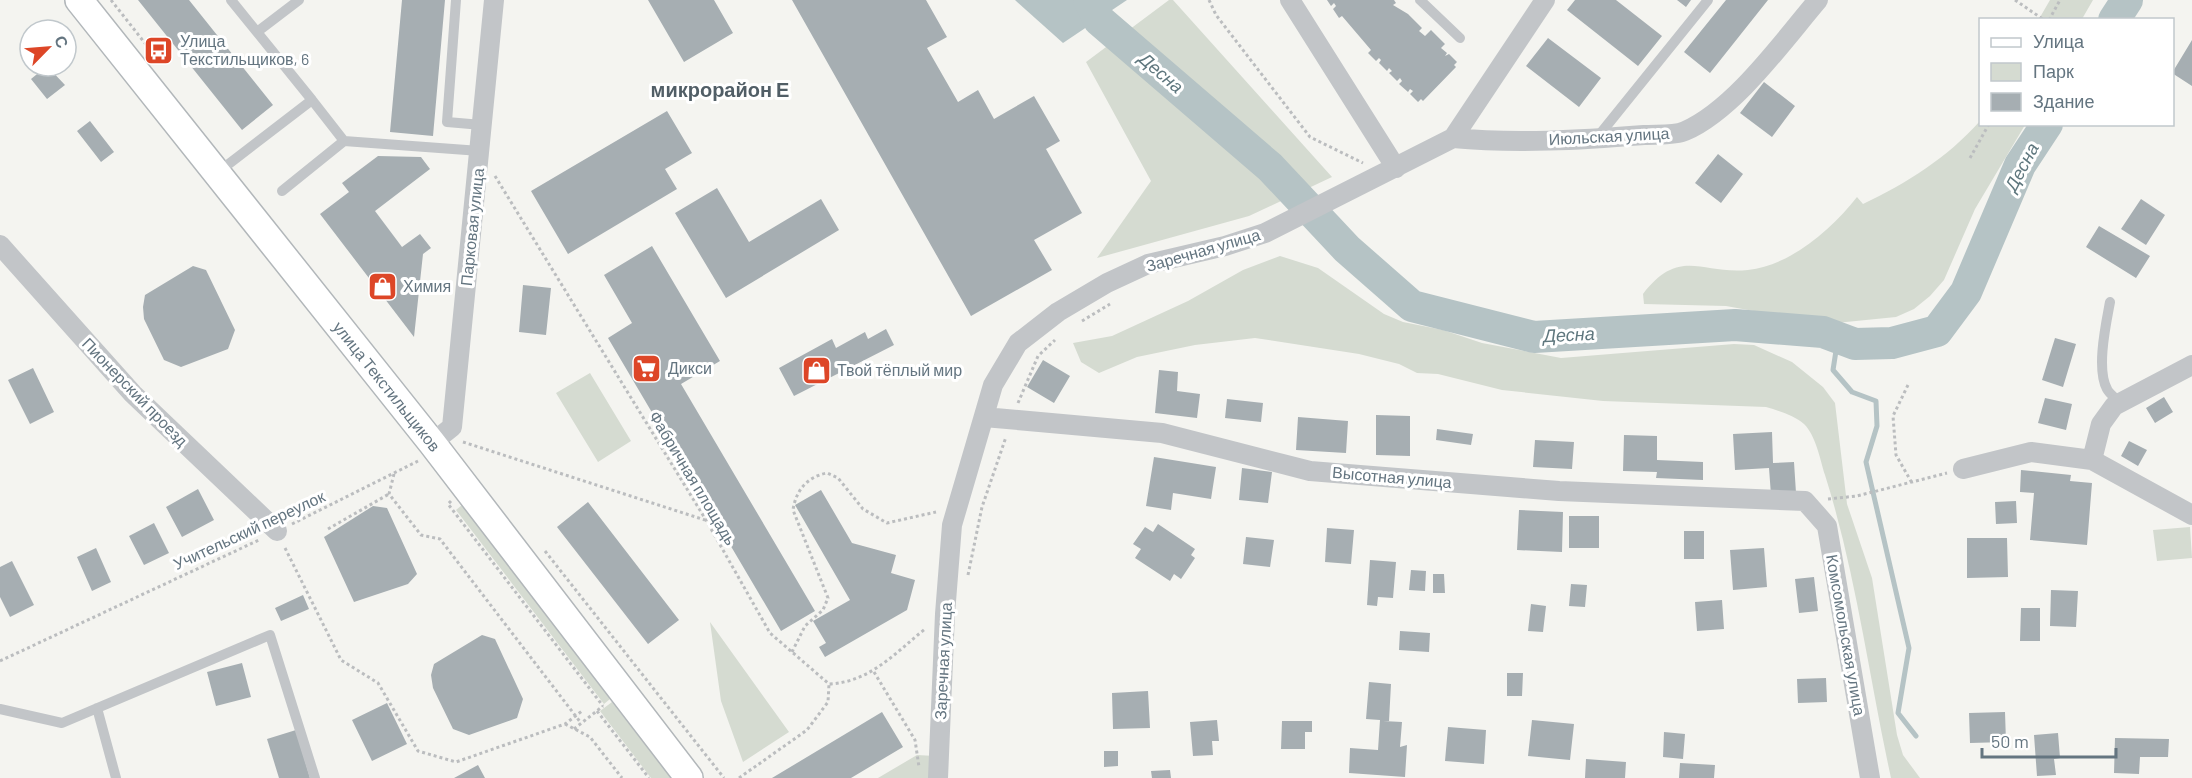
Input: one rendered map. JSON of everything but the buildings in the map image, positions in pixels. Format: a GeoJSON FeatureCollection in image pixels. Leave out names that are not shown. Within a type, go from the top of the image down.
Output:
{"type":"FeatureCollection","features":[{"type":"Feature","properties":{"kind":"main road","name":"улица Текстильщиков"},"geometry":{"type":"LineString","coordinates":[[79,0],[217,173],[429,449],[688,778]]}},
{"type":"Feature","properties":{"kind":"street","name":"Парковая улица"},"geometry":{"type":"LineString","coordinates":[[429,449],[452,427],[494,0]]}},
{"type":"Feature","properties":{"kind":"street"},"geometry":{"type":"LineString","coordinates":[[1290,0],[1396,168]]}},
{"type":"Feature","properties":{"kind":"street","name":"Заречная улица"},"geometry":{"type":"LineString","coordinates":[[929,776],[952,525],[993,385],[1018,343],[1058,312],[1107,283],[1148,264],[1225,246],[1265,233],[1453,138],[1545,0]]}},
{"type":"Feature","properties":{"kind":"street","name":"Июльская улица"},"geometry":{"type":"LineString","coordinates":[[1453,138],[1491,142],[1596,139],[1684,132],[1718,108],[1754,76],[1818,0]]}},
{"type":"Feature","properties":{"kind":"street","name":"Пионерский проезд"},"geometry":{"type":"LineString","coordinates":[[0,245],[134,394],[277,531]]}},
{"type":"Feature","properties":{"kind":"street"},"geometry":{"type":"LineString","coordinates":[[2092,460],[2101,424],[2114,406],[2192,365]]}},
{"type":"Feature","properties":{"kind":"street","name":"Высотная улица"},"geometry":{"type":"LineString","coordinates":[[984,417],[1013,422],[1162,433],[1310,471],[1559,491],[1805,501]]}},
{"type":"Feature","properties":{"kind":"street"},"geometry":{"type":"LineString","coordinates":[[1964,469],[2031,452],[2092,460],[2192,515]]}},
{"type":"Feature","properties":{"kind":"street","name":"Комсомольская улица"},"geometry":{"type":"LineString","coordinates":[[1805,501],[1827,525],[1870,778]]}},
{"type":"Feature","properties":{"kind":"lane"},"geometry":{"type":"LineString","coordinates":[[231,0],[344,141]]}},
{"type":"Feature","properties":{"kind":"lane"},"geometry":{"type":"LineString","coordinates":[[257,32],[299,0]]}},
{"type":"Feature","properties":{"kind":"lane"},"geometry":{"type":"LineString","coordinates":[[456,0],[447,122],[482,125]]}},
{"type":"Feature","properties":{"kind":"lane"},"geometry":{"type":"LineString","coordinates":[[1420,0],[1460,38]]}},
{"type":"Feature","properties":{"kind":"lane"},"geometry":{"type":"LineString","coordinates":[[1596,139],[1708,0]]}},
{"type":"Feature","properties":{"kind":"lane"},"geometry":{"type":"LineString","coordinates":[[217,173],[312,100]]}},
{"type":"Feature","properties":{"kind":"lane"},"geometry":{"type":"LineString","coordinates":[[282,191],[344,141],[480,152]]}},
{"type":"Feature","properties":{"kind":"lane"},"geometry":{"type":"LineString","coordinates":[[2110,302],[2104,337],[2104,372],[2107,389],[2121,402]]}},
{"type":"Feature","properties":{"kind":"lane"},"geometry":{"type":"LineString","coordinates":[[0,709],[62,723],[270,635],[315,778]]}},
{"type":"Feature","properties":{"kind":"lane"},"geometry":{"type":"LineString","coordinates":[[97,708],[116,778]]}},
{"type":"Feature","properties":{"kind":"path"},"geometry":{"type":"LineString","coordinates":[[1209,0],[1216,15],[1310,137],[1367,165],[1358,170]]}},
{"type":"Feature","properties":{"kind":"path"},"geometry":{"type":"LineString","coordinates":[[2016,0],[2041,18]]}},
{"type":"Feature","properties":{"kind":"path"},"geometry":{"type":"LineString","coordinates":[[2050,18],[2060,0]]}},
{"type":"Feature","properties":{"kind":"path"},"geometry":{"type":"LineString","coordinates":[[1970,158],[1988,126]]}},
{"type":"Feature","properties":{"kind":"path","name":"Фабричная площадь"},"geometry":{"type":"LineString","coordinates":[[480,152],[706,520],[770,633],[829,684]]}},
{"type":"Feature","properties":{"kind":"path"},"geometry":{"type":"LineString","coordinates":[[1075,325],[1110,304]]}},
{"type":"Feature","properties":{"kind":"path"},"geometry":{"type":"LineString","coordinates":[[968,576],[982,507],[1002,444],[1013,422],[1021,392],[1038,356],[1059,336]]}},
{"type":"Feature","properties":{"kind":"path"},"geometry":{"type":"LineString","coordinates":[[1908,386],[1893,416],[1896,455],[1912,483]]}},
{"type":"Feature","properties":{"kind":"path"},"geometry":{"type":"LineString","coordinates":[[465,450],[458,441],[706,520]]}},
{"type":"Feature","properties":{"kind":"path","name":"Учительский переулок"},"geometry":{"type":"LineString","coordinates":[[0,661],[394,474],[429,449]]}},
{"type":"Feature","properties":{"kind":"path"},"geometry":{"type":"LineString","coordinates":[[1805,501],[1857,496],[1964,469]]}},
{"type":"Feature","properties":{"kind":"path"},"geometry":{"type":"LineString","coordinates":[[792,652],[805,626],[823,610],[828,598],[793,510],[795,497],[808,479],[827,473],[838,478],[863,509],[887,523],[941,511]]}},
{"type":"Feature","properties":{"kind":"path"},"geometry":{"type":"LineString","coordinates":[[328,529],[389,494],[394,474]]}},
{"type":"Feature","properties":{"kind":"path"},"geometry":{"type":"LineString","coordinates":[[389,494],[421,535],[440,539],[581,723]]}},
{"type":"Feature","properties":{"kind":"path"},"geometry":{"type":"LineString","coordinates":[[277,531],[341,660],[378,683],[418,751],[456,762],[565,724],[582,711]]}},
{"type":"Feature","properties":{"kind":"path"},"geometry":{"type":"LineString","coordinates":[[539,544],[724,778]]}},
{"type":"Feature","properties":{"kind":"path"},"geometry":{"type":"LineString","coordinates":[[739,778],[807,730],[828,702],[829,684],[850,683],[874,671],[945,614]]}},
{"type":"Feature","properties":{"kind":"path"},"geometry":{"type":"LineString","coordinates":[[874,671],[915,740],[929,776]]}},
{"type":"Feature","properties":{"kind":"path"},"geometry":{"type":"LineString","coordinates":[[574,729],[621,692]]}},
{"type":"Feature","properties":{"kind":"path"},"geometry":{"type":"LineString","coordinates":[[597,711],[649,778]]}},
{"type":"Feature","properties":{"kind":"path"},"geometry":{"type":"LineString","coordinates":[[565,724],[590,737],[621,778]]}},
{"type":"Feature","properties":{"kind":"green space"},"geometry":{"type":"Polygon","coordinates":[[[1169,0],[1173,0],[1332,177],[1249,216],[1097,258],[1151,181],[1086,62],[1169,0]]]}},
{"type":"Feature","properties":{"kind":"green space"},"geometry":{"type":"Polygon","coordinates":[[[2050,0],[2093,0],[2083,18],[2040,18],[2050,0]]]}},
{"type":"Feature","properties":{"kind":"green space"},"geometry":{"type":"Polygon","coordinates":[[[1979,122],[1979,126],[2024,126],[1975,209],[1944,280],[1914,309],[1896,317],[1826,324],[1726,306],[1644,304],[1643,294],[1656,279],[1680,267],[1748,270],[1780,261],[1809,244],[1835,222],[1857,197],[1863,204],[1911,178],[1954,147],[1979,122]]]}},
{"type":"Feature","properties":{"kind":"green space"},"geometry":{"type":"Polygon","coordinates":[[[1280,256],[1318,268],[1384,314],[1403,322],[1443,330],[1482,343],[1561,358],[1734,344],[1754,345],[1792,362],[1823,387],[1835,403],[1847,504],[1872,578],[1897,735],[1903,755],[1920,778],[1891,778],[1854,587],[1836,512],[1815,441],[1804,424],[1791,416],[1766,407],[1603,401],[1502,390],[1438,374],[1417,373],[1399,364],[1359,354],[1255,338],[1195,345],[1137,357],[1099,373],[1081,362],[1073,343],[1112,336],[1188,301],[1243,270],[1280,256]]]}},
{"type":"Feature","properties":{"kind":"green space"},"geometry":{"type":"Polygon","coordinates":[[[590,373],[631,441],[598,462],[556,393],[590,373]]]}},
{"type":"Feature","properties":{"kind":"green space"},"geometry":{"type":"Polygon","coordinates":[[[462,505],[610,699],[604,704],[456,510],[462,505]]]}},
{"type":"Feature","properties":{"kind":"green space"},"geometry":{"type":"Polygon","coordinates":[[[2190,527],[2192,558],[2157,561],[2153,530],[2190,527]]]}},
{"type":"Feature","properties":{"kind":"green space"},"geometry":{"type":"Polygon","coordinates":[[[710,622],[789,732],[743,762],[721,701],[710,622]]]}},
{"type":"Feature","properties":{"kind":"green space"},"geometry":{"type":"Polygon","coordinates":[[[612,702],[671,778],[651,778],[600,711],[612,702]]]}},
{"type":"Feature","properties":{"kind":"green space"},"geometry":{"type":"Polygon","coordinates":[[[917,755],[935,756],[934,778],[878,778],[917,755]]]}},
{"type":"Feature","properties":{"kind":"shaded area"},"geometry":{"type":"Polygon","coordinates":[[[1015,0],[1127,0],[1063,43],[1015,0]]]}},
{"type":"Feature","properties":{"kind":"waterway","name":"Десна"},"geometry":{"type":"LineString","coordinates":[[1089,0],[1099,20],[1270,167],[1347,249],[1412,306],[1534,337],[1735,325],[1823,332],[1855,344],[1892,343],[1937,331],[1966,292],[2020,165],[2046,126]]}},
{"type":"Feature","properties":{"kind":"waterway","name":"Десна"},"geometry":{"type":"LineString","coordinates":[[2115,18],[2127,0]]}},
{"type":"Feature","properties":{"kind":"waterway"},"geometry":{"type":"LineString","coordinates":[[1838,338],[1833,370],[1852,392],[1876,401],[1877,426],[1866,462],[1909,648],[1898,713],[1916,736]]}},
{"type":"Feature","properties":{"kind":"place","name":"Улица Текстильщиков, 6"},"geometry":{"type":"Point","coordinates":[159,50]}},
{"type":"Feature","properties":{"kind":"place","name":"Химия"},"geometry":{"type":"Point","coordinates":[382,286]}},
{"type":"Feature","properties":{"kind":"place","name":"Дикси"},"geometry":{"type":"Point","coordinates":[647,368]}},
{"type":"Feature","properties":{"kind":"place","name":"Твой тёплый мир"},"geometry":{"type":"Point","coordinates":[816,370]}},
{"type":"Feature","properties":{"kind":"district","name":"микрорайон Е"},"geometry":{"type":"Point","coordinates":[720,90]}}]}
